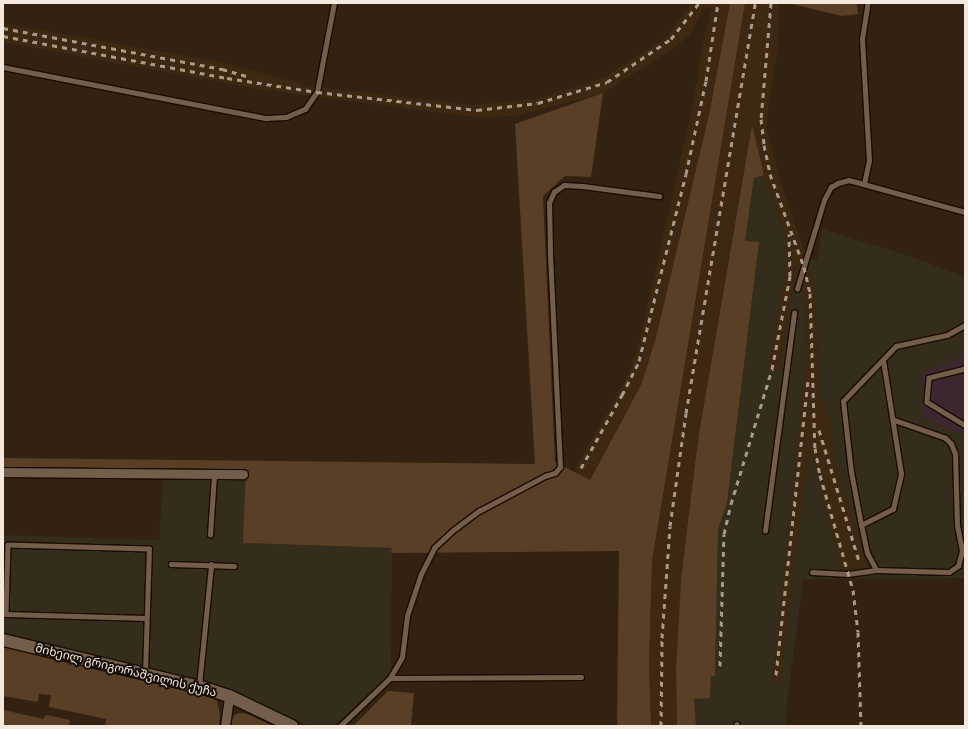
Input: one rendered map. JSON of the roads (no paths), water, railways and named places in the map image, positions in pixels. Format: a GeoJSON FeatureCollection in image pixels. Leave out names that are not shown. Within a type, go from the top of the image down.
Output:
{"type":"FeatureCollection","features":[{"type":"Feature","properties":{"kind":"street"},"geometry":{"type":"LineString","coordinates":[[3,472],[244,474]]}},
{"type":"Feature","properties":{"kind":"street","name":"მიხეილ გრიგორაშვილის ქუჩა"},"geometry":{"type":"LineString","coordinates":[[3,640],[199,686],[229,696],[292,726]]}},
{"type":"Feature","properties":{"kind":"street"},"geometry":{"type":"LineString","coordinates":[[225,726],[229,696]]}},
{"type":"Feature","properties":{"kind":"lane"},"geometry":{"type":"LineString","coordinates":[[3,67],[266,118],[286,117],[305,109],[317,92],[334,3]]}},
{"type":"Feature","properties":{"kind":"lane"},"geometry":{"type":"LineString","coordinates":[[864,184],[869,161],[862,39],[868,3]]}},
{"type":"Feature","properties":{"kind":"lane"},"geometry":{"type":"LineString","coordinates":[[797,289],[824,200],[831,188],[838,183],[849,180],[965,212]]}},
{"type":"Feature","properties":{"kind":"lane"},"geometry":{"type":"LineString","coordinates":[[340,726],[390,678],[402,657],[407,616],[421,574],[434,548],[452,531],[479,511],[545,476],[555,473],[560,467],[550,251],[549,203],[554,192],[564,185],[659,196]]}},
{"type":"Feature","properties":{"kind":"lane"},"geometry":{"type":"LineString","coordinates":[[765,530],[794,313]]}},
{"type":"Feature","properties":{"kind":"lane"},"geometry":{"type":"LineString","coordinates":[[876,570],[867,552],[860,525],[851,472],[843,401],[896,346],[947,335],[965,325]]}},
{"type":"Feature","properties":{"kind":"lane"},"geometry":{"type":"LineString","coordinates":[[860,525],[893,509],[901,474],[883,360]]}},
{"type":"Feature","properties":{"kind":"lane"},"geometry":{"type":"LineString","coordinates":[[965,369],[929,378],[927,402],[965,426]]}},
{"type":"Feature","properties":{"kind":"lane"},"geometry":{"type":"LineString","coordinates":[[812,572],[848,574],[876,570],[949,572],[958,566],[962,551],[957,525],[955,454],[951,444],[945,438],[893,420]]}},
{"type":"Feature","properties":{"kind":"lane"},"geometry":{"type":"LineString","coordinates":[[210,535],[214,474]]}},
{"type":"Feature","properties":{"kind":"lane"},"geometry":{"type":"LineString","coordinates":[[145,674],[149,549],[8,545],[6,614],[146,618]]}},
{"type":"Feature","properties":{"kind":"lane"},"geometry":{"type":"LineString","coordinates":[[171,564],[234,566]]}},
{"type":"Feature","properties":{"kind":"lane"},"geometry":{"type":"LineString","coordinates":[[199,686],[211,565]]}},
{"type":"Feature","properties":{"kind":"lane"},"geometry":{"type":"LineString","coordinates":[[390,678],[581,677]]}},
{"type":"Feature","properties":{"kind":"railway"},"geometry":{"type":"LineString","coordinates":[[3,36],[227,78],[317,92],[477,110],[538,103],[607,82],[671,39],[699,3]]}},
{"type":"Feature","properties":{"kind":"railway"},"geometry":{"type":"LineString","coordinates":[[581,468],[622,395],[639,361],[686,174],[706,81],[718,3]]}},
{"type":"Feature","properties":{"kind":"railway"},"geometry":{"type":"LineString","coordinates":[[661,726],[662,638],[670,526],[686,413],[755,3]]}},
{"type":"Feature","properties":{"kind":"railway"},"geometry":{"type":"LineString","coordinates":[[771,3],[761,119],[764,145],[770,174],[804,267],[810,293],[815,448],[820,475],[853,590],[858,632],[861,726]]}},
{"type":"Feature","properties":{"kind":"railway"},"geometry":{"type":"LineString","coordinates":[[3,28],[222,69],[250,77]]}},
{"type":"Feature","properties":{"kind":"railway"},"geometry":{"type":"LineString","coordinates":[[720,666],[724,534],[731,504],[772,369],[790,276],[789,234]]}},
{"type":"Feature","properties":{"kind":"railway"},"geometry":{"type":"LineString","coordinates":[[776,675],[808,382]]}},
{"type":"Feature","properties":{"kind":"railway"},"geometry":{"type":"LineString","coordinates":[[819,430],[859,561]]}}]}
